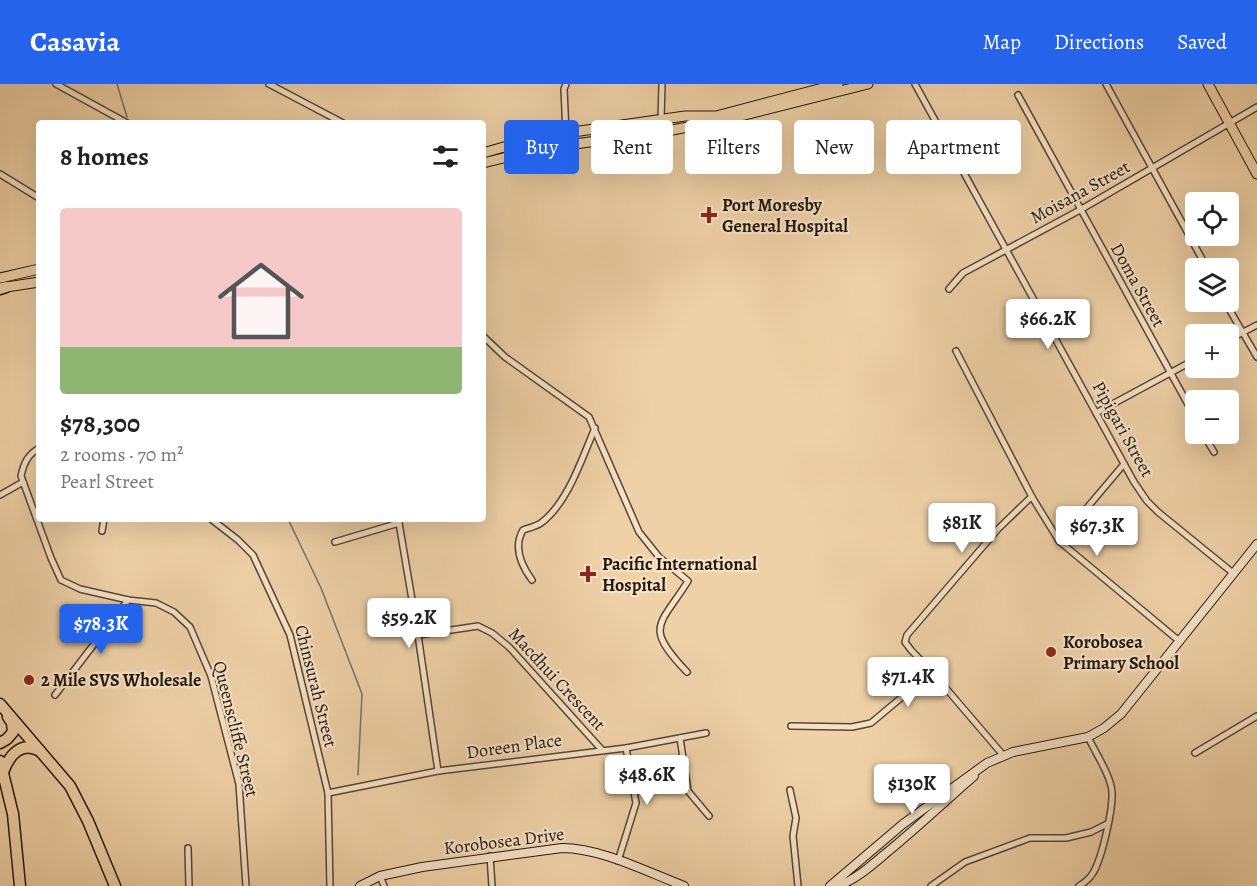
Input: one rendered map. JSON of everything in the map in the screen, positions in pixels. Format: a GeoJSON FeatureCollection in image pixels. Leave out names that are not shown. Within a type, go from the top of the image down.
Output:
{"type":"FeatureCollection","features":[{"type":"Feature","properties":{"kind":"highway"},"geometry":{"type":"LineString","coordinates":[[0,706],[11,720],[13,732],[8,740],[0,743]]}},
{"type":"Feature","properties":{"kind":"highway"},"geometry":{"type":"LineString","coordinates":[[0,706],[70,786],[115,886]]}},
{"type":"Feature","properties":{"kind":"highway"},"geometry":{"type":"LineString","coordinates":[[20,886],[13,814],[2,767],[16,751],[31,748],[42,752]]}},
{"type":"Feature","properties":{"kind":"main road"},"geometry":{"type":"LineString","coordinates":[[661,120],[685,116],[716,116],[838,84]]}},
{"type":"Feature","properties":{"kind":"main road"},"geometry":{"type":"LineString","coordinates":[[486,163],[540,149],[667,131],[725,120],[868,84]]}},
{"type":"Feature","properties":{"kind":"main road"},"geometry":{"type":"LineString","coordinates":[[1208,84],[1257,174]]}},
{"type":"Feature","properties":{"kind":"main road"},"geometry":{"type":"LineString","coordinates":[[486,152],[504,147]]}},
{"type":"Feature","properties":{"kind":"main road"},"geometry":{"type":"LineString","coordinates":[[1,286],[36,270]]}},
{"type":"Feature","properties":{"kind":"main road"},"geometry":{"type":"LineString","coordinates":[[1,286],[36,284]]}},
{"type":"Feature","properties":{"kind":"main road"},"geometry":{"type":"LineString","coordinates":[[830,886],[921,810],[993,759],[1088,737],[1104,728],[1121,714],[1257,544]]}},
{"type":"Feature","properties":{"kind":"main road"},"geometry":{"type":"LineString","coordinates":[[838,886],[851,880],[876,862],[993,759]]}},
{"type":"Feature","properties":{"kind":"main road","name":"Korobosea Drive"},"geometry":{"type":"LineString","coordinates":[[360,886],[380,876],[422,867],[490,856],[572,848],[618,861],[684,886]]}},
{"type":"Feature","properties":{"kind":"street"},"geometry":{"type":"LineString","coordinates":[[56,84],[122,120]]}},
{"type":"Feature","properties":{"kind":"street"},"geometry":{"type":"LineString","coordinates":[[269,84],[337,120]]}},
{"type":"Feature","properties":{"kind":"street"},"geometry":{"type":"LineString","coordinates":[[566,84],[566,120]]}},
{"type":"Feature","properties":{"kind":"street"},"geometry":{"type":"LineString","coordinates":[[661,120],[662,84]]}},
{"type":"Feature","properties":{"kind":"street","name":"Pipigari Street"},"geometry":{"type":"LineString","coordinates":[[915,84],[1124,464],[1147,501],[1233,573]]}},
{"type":"Feature","properties":{"kind":"street"},"geometry":{"type":"LineString","coordinates":[[1106,84],[1201,258]]}},
{"type":"Feature","properties":{"kind":"street","name":"Doma Street"},"geometry":{"type":"LineString","coordinates":[[1018,95],[1185,400]]}},
{"type":"Feature","properties":{"kind":"street","name":"Moisana Street"},"geometry":{"type":"LineString","coordinates":[[949,289],[963,273],[1080,210],[1257,107]]}},
{"type":"Feature","properties":{"kind":"street"},"geometry":{"type":"LineString","coordinates":[[0,174],[36,196]]}},
{"type":"Feature","properties":{"kind":"street"},"geometry":{"type":"LineString","coordinates":[[1231,312],[1257,357]]}},
{"type":"Feature","properties":{"kind":"street"},"geometry":{"type":"LineString","coordinates":[[1239,334],[1257,325]]}},
{"type":"Feature","properties":{"kind":"street"},"geometry":{"type":"LineString","coordinates":[[486,339],[505,357],[589,417],[639,532],[659,557],[688,581],[665,612],[659,627],[663,643],[669,653],[687,672]]}},
{"type":"Feature","properties":{"kind":"street"},"geometry":{"type":"LineString","coordinates":[[956,351],[1032,497],[1059,541],[1178,640]]}},
{"type":"Feature","properties":{"kind":"street"},"geometry":{"type":"LineString","coordinates":[[1096,413],[1185,365]]}},
{"type":"Feature","properties":{"kind":"street"},"geometry":{"type":"LineString","coordinates":[[532,580],[522,566],[519,538],[524,530],[540,524],[571,485],[595,428]]}},
{"type":"Feature","properties":{"kind":"street"},"geometry":{"type":"LineString","coordinates":[[1209,444],[1214,452]]}},
{"type":"Feature","properties":{"kind":"street","name":"Queenscliffe Street"},"geometry":{"type":"LineString","coordinates":[[36,449],[28,455],[21,476],[36,517]]}},
{"type":"Feature","properties":{"kind":"street"},"geometry":{"type":"LineString","coordinates":[[1059,541],[1124,464]]}},
{"type":"Feature","properties":{"kind":"street"},"geometry":{"type":"LineString","coordinates":[[0,495],[23,482]]}},
{"type":"Feature","properties":{"kind":"street"},"geometry":{"type":"LineString","coordinates":[[1003,756],[905,642],[907,635],[998,529],[1032,497]]}},
{"type":"Feature","properties":{"kind":"street","name":"Queenscliffe Street"},"geometry":{"type":"LineString","coordinates":[[38,522],[61,580],[80,589],[128,600],[156,603],[174,612],[190,627],[211,675],[239,784],[246,886]]}},
{"type":"Feature","properties":{"kind":"street"},"geometry":{"type":"LineString","coordinates":[[102,531],[104,522]]}},
{"type":"Feature","properties":{"kind":"street","name":"Chinsurah Street"},"geometry":{"type":"LineString","coordinates":[[215,522],[253,555],[290,635],[328,793],[330,886]]}},
{"type":"Feature","properties":{"kind":"street"},"geometry":{"type":"LineString","coordinates":[[335,542],[395,522]]}},
{"type":"Feature","properties":{"kind":"street"},"geometry":{"type":"LineString","coordinates":[[398,522],[438,771]]}},
{"type":"Feature","properties":{"kind":"street"},"geometry":{"type":"LineString","coordinates":[[55,695],[128,600]]}},
{"type":"Feature","properties":{"kind":"street","name":"Macdhui Crescent"},"geometry":{"type":"LineString","coordinates":[[418,635],[454,628],[478,627],[492,633],[509,647],[602,750]]}},
{"type":"Feature","properties":{"kind":"street"},"geometry":{"type":"LineString","coordinates":[[791,726],[852,727],[871,723],[932,672]]}},
{"type":"Feature","properties":{"kind":"street"},"geometry":{"type":"LineString","coordinates":[[1195,753],[1257,716]]}},
{"type":"Feature","properties":{"kind":"street","name":"Doreen Place"},"geometry":{"type":"LineString","coordinates":[[328,793],[438,771],[626,748],[706,733]]}},
{"type":"Feature","properties":{"kind":"street"},"geometry":{"type":"LineString","coordinates":[[1079,886],[1092,874],[1104,842],[1112,792],[1110,782],[1088,737]]}},
{"type":"Feature","properties":{"kind":"street"},"geometry":{"type":"LineString","coordinates":[[680,738],[688,791],[709,816]]}},
{"type":"Feature","properties":{"kind":"street"},"geometry":{"type":"LineString","coordinates":[[618,861],[636,803],[626,748]]}},
{"type":"Feature","properties":{"kind":"street"},"geometry":{"type":"LineString","coordinates":[[790,790],[796,818],[792,836],[798,886]]}},
{"type":"Feature","properties":{"kind":"street"},"geometry":{"type":"LineString","coordinates":[[931,886],[965,862],[1030,838],[1066,838],[1091,832],[1107,824]]}},
{"type":"Feature","properties":{"kind":"street"},"geometry":{"type":"LineString","coordinates":[[188,848],[189,886]]}},
{"type":"Feature","properties":{"kind":"street"},"geometry":{"type":"LineString","coordinates":[[490,856],[492,886]]}},
{"type":"Feature","properties":{"kind":"street"},"geometry":{"type":"LineString","coordinates":[[380,876],[384,886]]}},
{"type":"Feature","properties":{"kind":"waterway"},"geometry":{"type":"LineString","coordinates":[[117,84],[127,117]]}},
{"type":"Feature","properties":{"kind":"waterway"},"geometry":{"type":"LineString","coordinates":[[289,522],[321,588],[362,694],[358,775]]}},
{"type":"Feature","properties":{"kind":"place","name":"Port Moresby General Hospital"},"geometry":{"type":"Point","coordinates":[709,215]}},
{"type":"Feature","properties":{"kind":"place","name":"Pacific International Hospital"},"geometry":{"type":"Point","coordinates":[588,574]}},
{"type":"Feature","properties":{"kind":"place","name":"Korobosea Primary School"},"geometry":{"type":"Point","coordinates":[1051,652]}},
{"type":"Feature","properties":{"kind":"place","name":"2 Mile SVS Wholesale"},"geometry":{"type":"Point","coordinates":[29,680]}}]}
